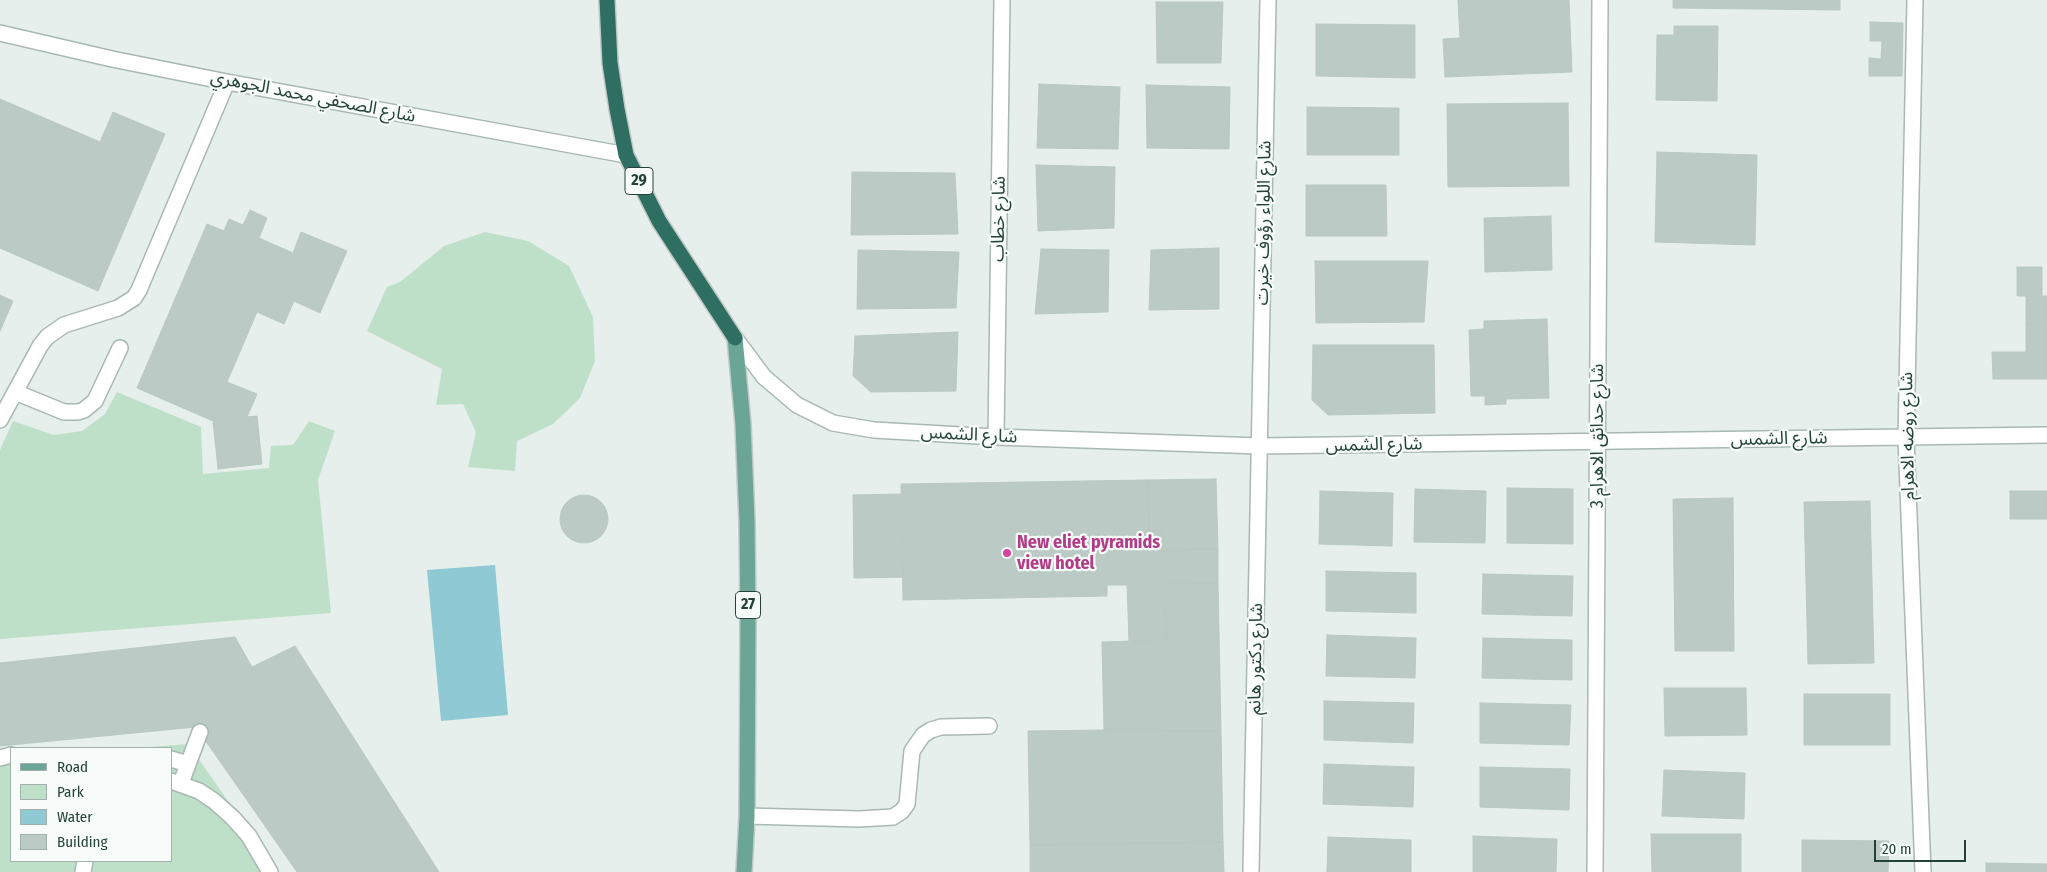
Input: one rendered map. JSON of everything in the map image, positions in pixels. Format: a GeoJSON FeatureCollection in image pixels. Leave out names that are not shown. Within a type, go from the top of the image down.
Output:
{"type":"FeatureCollection","features":[{"type":"Feature","properties":{"kind":"highway","name":"29"},"geometry":{"type":"LineString","coordinates":[[607,0],[610,63],[626,155],[658,221],[735,338]]}},
{"type":"Feature","properties":{"kind":"main road","name":"27"},"geometry":{"type":"LineString","coordinates":[[735,338],[743,424],[747,532],[747,816],[744,872]]}},
{"type":"Feature","properties":{"kind":"street","name":"شارع خطاب"},"geometry":{"type":"LineString","coordinates":[[996,437],[1002,0]]}},
{"type":"Feature","properties":{"kind":"street","name":"شارع اللواء رؤوف خيرت"},"geometry":{"type":"LineString","coordinates":[[1260,446],[1268,0]]}},
{"type":"Feature","properties":{"kind":"street","name":"شارع حدائق الاهرام 3"},"geometry":{"type":"LineString","coordinates":[[1596,872],[1600,0]]}},
{"type":"Feature","properties":{"kind":"street","name":"شارع روضه الاهرام"},"geometry":{"type":"LineString","coordinates":[[1915,0],[1906,438],[1923,872]]}},
{"type":"Feature","properties":{"kind":"street","name":"شارع الصحفي محمد الجوهري"},"geometry":{"type":"LineString","coordinates":[[0,33],[112,59],[227,82],[626,155]]}},
{"type":"Feature","properties":{"kind":"street"},"geometry":{"type":"LineString","coordinates":[[0,420],[40,346],[51,334],[64,325],[118,308],[134,298],[227,82]]}},
{"type":"Feature","properties":{"kind":"street","name":"شارع الشمس"},"geometry":{"type":"LineString","coordinates":[[735,338],[764,377],[797,405],[833,423],[874,430],[996,437],[1260,446],[2047,435]]}},
{"type":"Feature","properties":{"kind":"street"},"geometry":{"type":"LineString","coordinates":[[15,392],[64,412],[84,410],[95,401],[120,348]]}},
{"type":"Feature","properties":{"kind":"street","name":"شارع دكتور هانم"},"geometry":{"type":"LineString","coordinates":[[1251,872],[1260,446]]}},
{"type":"Feature","properties":{"kind":"street"},"geometry":{"type":"LineString","coordinates":[[747,816],[859,819],[893,817],[902,811],[907,804],[912,751],[923,735],[941,727],[990,726]]}},
{"type":"Feature","properties":{"kind":"street"},"geometry":{"type":"LineString","coordinates":[[200,732],[188,764],[176,782],[199,791],[233,818],[249,836],[270,872]]}},
{"type":"Feature","properties":{"kind":"street"},"geometry":{"type":"LineString","coordinates":[[172,759],[188,764]]}},
{"type":"Feature","properties":{"kind":"green space"},"geometry":{"type":"Polygon","coordinates":[[[485,232],[528,241],[569,266],[593,317],[595,361],[580,398],[553,424],[517,441],[515,471],[468,467],[476,432],[463,404],[436,405],[442,369],[367,331],[387,287],[400,282],[444,246],[485,232]]]}},
{"type":"Feature","properties":{"kind":"green space"},"geometry":{"type":"Polygon","coordinates":[[[117,392],[201,427],[203,474],[269,468],[271,446],[293,445],[309,421],[335,431],[318,480],[331,613],[0,639],[0,450],[13,421],[54,435],[82,431],[105,414],[117,392]]]}},
{"type":"Feature","properties":{"kind":"green space"},"geometry":{"type":"Polygon","coordinates":[[[188,744],[278,872],[0,872],[0,760],[10,759],[10,862],[172,862],[172,747],[149,747],[188,744]]]}},
{"type":"Feature","properties":{"kind":"water"},"geometry":{"type":"Polygon","coordinates":[[[495,565],[508,715],[441,721],[427,570],[495,565]]]}},
{"type":"Feature","properties":{"kind":"building"},"geometry":{"type":"Polygon","coordinates":[[[1458,0],[1569,0],[1572,72],[1445,77],[1443,39],[1460,38],[1458,0]]]}},
{"type":"Feature","properties":{"kind":"building"},"geometry":{"type":"Polygon","coordinates":[[[1673,0],[1759,0],[1759,9],[1673,8],[1673,0]]]}},
{"type":"Feature","properties":{"kind":"building"},"geometry":{"type":"Polygon","coordinates":[[[1759,0],[1840,0],[1840,10],[1759,9],[1759,0]]]}},
{"type":"Feature","properties":{"kind":"building"},"geometry":{"type":"Polygon","coordinates":[[[1156,2],[1223,2],[1221,63],[1157,63],[1156,2]]]}},
{"type":"Feature","properties":{"kind":"building"},"geometry":{"type":"Polygon","coordinates":[[[1870,22],[1903,23],[1902,76],[1869,76],[1869,58],[1881,59],[1882,41],[1870,41],[1870,22]]]}},
{"type":"Feature","properties":{"kind":"building"},"geometry":{"type":"Polygon","coordinates":[[[1316,24],[1415,25],[1415,78],[1316,76],[1316,24]]]}},
{"type":"Feature","properties":{"kind":"building"},"geometry":{"type":"Polygon","coordinates":[[[1674,26],[1718,26],[1717,101],[1656,100],[1657,35],[1674,35],[1674,26]]]}},
{"type":"Feature","properties":{"kind":"building"},"geometry":{"type":"Polygon","coordinates":[[[1039,84],[1120,87],[1118,149],[1037,148],[1039,84]]]}},
{"type":"Feature","properties":{"kind":"building"},"geometry":{"type":"Polygon","coordinates":[[[1146,85],[1230,87],[1229,149],[1147,148],[1146,85]]]}},
{"type":"Feature","properties":{"kind":"building"},"geometry":{"type":"Polygon","coordinates":[[[0,99],[100,142],[113,112],[165,134],[98,291],[0,248],[0,99]]]}},
{"type":"Feature","properties":{"kind":"building"},"geometry":{"type":"Polygon","coordinates":[[[1568,103],[1569,186],[1448,187],[1447,104],[1568,103]]]}},
{"type":"Feature","properties":{"kind":"building"},"geometry":{"type":"Polygon","coordinates":[[[1307,107],[1399,108],[1399,155],[1307,155],[1307,107]]]}},
{"type":"Feature","properties":{"kind":"building"},"geometry":{"type":"Polygon","coordinates":[[[1657,152],[1757,155],[1755,245],[1655,242],[1657,152]]]}},
{"type":"Feature","properties":{"kind":"building"},"geometry":{"type":"Polygon","coordinates":[[[1036,165],[1115,167],[1114,228],[1038,231],[1036,165]]]}},
{"type":"Feature","properties":{"kind":"building"},"geometry":{"type":"Polygon","coordinates":[[[852,172],[955,173],[958,234],[851,235],[852,172]]]}},
{"type":"Feature","properties":{"kind":"building"},"geometry":{"type":"Polygon","coordinates":[[[1306,185],[1386,185],[1387,236],[1306,236],[1306,185]]]}},
{"type":"Feature","properties":{"kind":"building"},"geometry":{"type":"Polygon","coordinates":[[[250,210],[267,218],[259,238],[293,253],[301,232],[347,251],[320,313],[294,301],[284,324],[257,312],[227,382],[257,394],[247,417],[257,416],[262,464],[218,469],[213,421],[137,388],[207,224],[224,231],[229,219],[243,225],[250,210]]]}},
{"type":"Feature","properties":{"kind":"building"},"geometry":{"type":"Polygon","coordinates":[[[1551,216],[1552,270],[1485,272],[1484,218],[1551,216]]]}},
{"type":"Feature","properties":{"kind":"building"},"geometry":{"type":"Polygon","coordinates":[[[1219,248],[1219,309],[1149,310],[1151,250],[1219,248]]]}},
{"type":"Feature","properties":{"kind":"building"},"geometry":{"type":"Polygon","coordinates":[[[1041,249],[1109,250],[1108,312],[1035,314],[1041,249]]]}},
{"type":"Feature","properties":{"kind":"building"},"geometry":{"type":"Polygon","coordinates":[[[858,250],[959,252],[956,308],[857,309],[858,250]]]}},
{"type":"Feature","properties":{"kind":"building"},"geometry":{"type":"Polygon","coordinates":[[[1315,261],[1428,261],[1424,322],[1316,323],[1315,261]]]}},
{"type":"Feature","properties":{"kind":"building"},"geometry":{"type":"Polygon","coordinates":[[[2017,267],[2042,267],[2042,296],[2017,296],[2017,267]]]}},
{"type":"Feature","properties":{"kind":"building"},"geometry":{"type":"Polygon","coordinates":[[[0,295],[13,301],[0,331],[0,295]]]}},
{"type":"Feature","properties":{"kind":"building"},"geometry":{"type":"Polygon","coordinates":[[[2026,296],[2047,296],[2047,324],[2026,324],[2026,296]]]}},
{"type":"Feature","properties":{"kind":"building"},"geometry":{"type":"Polygon","coordinates":[[[1547,319],[1549,398],[1506,399],[1506,404],[1485,405],[1485,396],[1471,396],[1469,330],[1484,329],[1484,321],[1547,319]]]}},
{"type":"Feature","properties":{"kind":"building"},"geometry":{"type":"Polygon","coordinates":[[[2026,324],[2047,324],[2047,379],[1993,379],[1992,352],[2026,352],[2026,324]]]}},
{"type":"Feature","properties":{"kind":"building"},"geometry":{"type":"Polygon","coordinates":[[[958,332],[956,391],[871,392],[853,376],[855,336],[958,332]]]}},
{"type":"Feature","properties":{"kind":"building"},"geometry":{"type":"Polygon","coordinates":[[[1313,345],[1434,345],[1435,413],[1328,415],[1312,400],[1313,345]]]}},
{"type":"Feature","properties":{"kind":"building"},"geometry":{"type":"Polygon","coordinates":[[[1216,479],[1218,549],[1164,550],[1163,530],[1149,531],[1148,480],[1216,479]]]}},
{"type":"Feature","properties":{"kind":"building"},"geometry":{"type":"Polygon","coordinates":[[[1148,480],[1149,531],[1163,530],[1166,640],[1129,641],[1127,585],[1107,585],[1107,596],[903,600],[901,484],[1148,480]]]}},
{"type":"Feature","properties":{"kind":"building"},"geometry":{"type":"Polygon","coordinates":[[[1507,488],[1573,489],[1573,544],[1507,543],[1507,488]]]}},
{"type":"Feature","properties":{"kind":"building"},"geometry":{"type":"Polygon","coordinates":[[[1415,489],[1486,491],[1485,543],[1414,542],[1415,489]]]}},
{"type":"Feature","properties":{"kind":"building"},"geometry":{"type":"Polygon","coordinates":[[[1320,491],[1393,493],[1392,546],[1319,544],[1320,491]]]}},
{"type":"Feature","properties":{"kind":"building"},"geometry":{"type":"Polygon","coordinates":[[[2010,491],[2047,491],[2047,519],[2010,519],[2010,491]]]}},
{"type":"Feature","properties":{"kind":"building"},"geometry":{"type":"Polygon","coordinates":[[[902,494],[903,577],[854,578],[853,495],[902,494]]]}},
{"type":"Feature","properties":{"kind":"building"},"geometry":{"type":"Polygon","coordinates":[[[584,495],[593,497],[601,502],[606,510],[608,519],[606,528],[601,536],[593,541],[584,543],[575,541],[567,536],[562,528],[560,519],[562,510],[567,502],[575,497],[584,495]]]}},
{"type":"Feature","properties":{"kind":"building"},"geometry":{"type":"Polygon","coordinates":[[[1733,498],[1734,651],[1675,651],[1673,499],[1733,498]]]}},
{"type":"Feature","properties":{"kind":"building"},"geometry":{"type":"Polygon","coordinates":[[[1870,501],[1874,663],[1808,664],[1804,502],[1870,501]]]}},
{"type":"Feature","properties":{"kind":"building"},"geometry":{"type":"Polygon","coordinates":[[[1218,549],[1218,583],[1165,582],[1164,550],[1218,549]]]}},
{"type":"Feature","properties":{"kind":"building"},"geometry":{"type":"Polygon","coordinates":[[[1326,571],[1416,573],[1416,613],[1326,611],[1326,571]]]}},
{"type":"Feature","properties":{"kind":"building"},"geometry":{"type":"Polygon","coordinates":[[[1483,574],[1573,576],[1572,616],[1482,614],[1483,574]]]}},
{"type":"Feature","properties":{"kind":"building"},"geometry":{"type":"Polygon","coordinates":[[[1165,582],[1218,583],[1221,731],[1104,730],[1102,642],[1166,640],[1165,582]]]}},
{"type":"Feature","properties":{"kind":"building"},"geometry":{"type":"Polygon","coordinates":[[[1327,635],[1416,638],[1415,678],[1326,676],[1327,635]]]}},
{"type":"Feature","properties":{"kind":"building"},"geometry":{"type":"Polygon","coordinates":[[[235,637],[252,667],[295,646],[439,872],[297,872],[196,727],[0,746],[0,663],[235,637]]]}},
{"type":"Feature","properties":{"kind":"building"},"geometry":{"type":"Polygon","coordinates":[[[1483,638],[1572,640],[1572,680],[1482,678],[1483,638]]]}},
{"type":"Feature","properties":{"kind":"building"},"geometry":{"type":"Polygon","coordinates":[[[1664,688],[1746,688],[1747,735],[1665,736],[1664,688]]]}},
{"type":"Feature","properties":{"kind":"building"},"geometry":{"type":"Polygon","coordinates":[[[1804,694],[1890,694],[1890,745],[1804,745],[1804,694]]]}},
{"type":"Feature","properties":{"kind":"building"},"geometry":{"type":"Polygon","coordinates":[[[1324,701],[1414,703],[1413,743],[1324,740],[1324,701]]]}},
{"type":"Feature","properties":{"kind":"building"},"geometry":{"type":"Polygon","coordinates":[[[1480,703],[1571,705],[1569,745],[1480,743],[1480,703]]]}},
{"type":"Feature","properties":{"kind":"building"},"geometry":{"type":"Polygon","coordinates":[[[1028,731],[1221,731],[1223,842],[1030,845],[1028,731]]]}},
{"type":"Feature","properties":{"kind":"building"},"geometry":{"type":"Polygon","coordinates":[[[1324,764],[1414,767],[1413,807],[1323,804],[1324,764]]]}},
{"type":"Feature","properties":{"kind":"building"},"geometry":{"type":"Polygon","coordinates":[[[1480,767],[1570,769],[1569,810],[1480,807],[1480,767]]]}},
{"type":"Feature","properties":{"kind":"building"},"geometry":{"type":"Polygon","coordinates":[[[1664,770],[1745,773],[1744,819],[1662,816],[1664,770]]]}},
{"type":"Feature","properties":{"kind":"building"},"geometry":{"type":"Polygon","coordinates":[[[1651,834],[1741,834],[1741,872],[1652,872],[1651,834]]]}},
{"type":"Feature","properties":{"kind":"building"},"geometry":{"type":"Polygon","coordinates":[[[1473,836],[1557,839],[1556,872],[1473,872],[1473,836]]]}},
{"type":"Feature","properties":{"kind":"building"},"geometry":{"type":"Polygon","coordinates":[[[1328,837],[1411,840],[1411,872],[1327,872],[1328,837]]]}},
{"type":"Feature","properties":{"kind":"building"},"geometry":{"type":"Polygon","coordinates":[[[1802,840],[1889,841],[1888,872],[1802,872],[1802,840]]]}},
{"type":"Feature","properties":{"kind":"building"},"geometry":{"type":"Polygon","coordinates":[[[1223,842],[1224,872],[1030,872],[1030,845],[1223,842]]]}},
{"type":"Feature","properties":{"kind":"building"},"geometry":{"type":"Polygon","coordinates":[[[1986,863],[2047,864],[2047,872],[1986,872],[1986,863]]]}},
{"type":"Feature","properties":{"kind":"place","name":"New eliet pyramids view hotel"},"geometry":{"type":"Point","coordinates":[1007,553]}}]}
